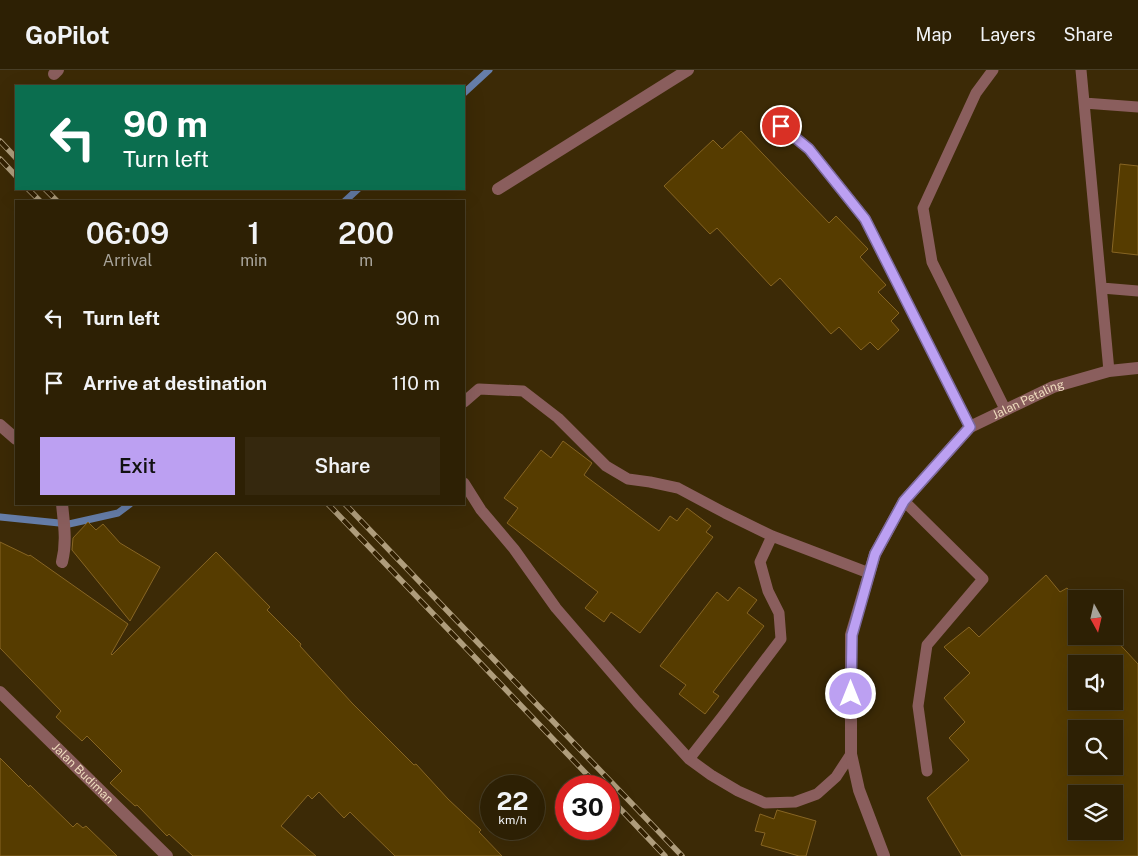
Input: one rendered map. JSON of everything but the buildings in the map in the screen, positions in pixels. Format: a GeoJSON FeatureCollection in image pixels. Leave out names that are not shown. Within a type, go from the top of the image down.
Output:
{"type":"FeatureCollection","features":[{"type":"Feature","properties":{"kind":"street"},"geometry":{"type":"LineString","coordinates":[[498,189],[688,70]]}},
{"type":"Feature","properties":{"kind":"street","name":"Jalan Petaling"},"geometry":{"type":"LineString","coordinates":[[884,856],[859,790],[851,754],[852,635],[875,554],[904,501],[970,427],[1053,387],[1109,371],[1138,368]]}},
{"type":"Feature","properties":{"kind":"street"},"geometry":{"type":"LineString","coordinates":[[0,424],[15,437]]}},
{"type":"Feature","properties":{"kind":"street"},"geometry":{"type":"LineString","coordinates":[[62,505],[66,548],[62,562]]}},
{"type":"Feature","properties":{"kind":"street","name":"Jalan Budiman"},"geometry":{"type":"LineString","coordinates":[[0,692],[167,856]]}},
{"type":"Feature","properties":{"kind":"lane"},"geometry":{"type":"LineString","coordinates":[[993,70],[976,93],[923,208],[932,262],[1005,409]]}},
{"type":"Feature","properties":{"kind":"lane"},"geometry":{"type":"LineString","coordinates":[[1081,70],[1109,371]]}},
{"type":"Feature","properties":{"kind":"lane"},"geometry":{"type":"LineString","coordinates":[[1084,103],[1138,107]]}},
{"type":"Feature","properties":{"kind":"lane"},"geometry":{"type":"LineString","coordinates":[[781,126],[809,149],[865,219],[970,427]]}},
{"type":"Feature","properties":{"kind":"lane"},"geometry":{"type":"LineString","coordinates":[[1102,288],[1138,291]]}},
{"type":"Feature","properties":{"kind":"lane"},"geometry":{"type":"LineString","coordinates":[[465,401],[479,389],[523,391],[558,418],[606,466],[628,479],[678,488],[772,536],[870,573]]}},
{"type":"Feature","properties":{"kind":"lane"},"geometry":{"type":"LineString","coordinates":[[465,485],[481,510],[514,548],[556,608],[689,759],[738,791],[765,803],[795,802],[817,794],[836,777],[851,754]]}},
{"type":"Feature","properties":{"kind":"lane"},"geometry":{"type":"LineString","coordinates":[[904,501],[983,579],[927,645],[918,706],[927,772]]}},
{"type":"Feature","properties":{"kind":"lane"},"geometry":{"type":"LineString","coordinates":[[689,759],[781,639],[779,613],[768,591],[760,562],[772,536]]}},
{"type":"Feature","properties":{"kind":"waterway"},"geometry":{"type":"LineString","coordinates":[[465,92],[489,70]]}},
{"type":"Feature","properties":{"kind":"waterway"},"geometry":{"type":"LineString","coordinates":[[346,200],[357,190]]}},
{"type":"Feature","properties":{"kind":"waterway"},"geometry":{"type":"LineString","coordinates":[[0,517],[69,524],[118,513],[129,505]]}},
{"type":"Feature","properties":{"kind":"railway"},"geometry":{"type":"LineString","coordinates":[[0,141],[15,157]]}},
{"type":"Feature","properties":{"kind":"railway"},"geometry":{"type":"LineString","coordinates":[[0,159],[15,175]]}},
{"type":"Feature","properties":{"kind":"railway"},"geometry":{"type":"LineString","coordinates":[[29,190],[39,200]]}},
{"type":"Feature","properties":{"kind":"railway"},"geometry":{"type":"LineString","coordinates":[[46,190],[56,200]]}},
{"type":"Feature","properties":{"kind":"railway"},"geometry":{"type":"LineString","coordinates":[[329,505],[587,775]]}},
{"type":"Feature","properties":{"kind":"railway"},"geometry":{"type":"LineString","coordinates":[[346,505],[682,856]]}},
{"type":"Feature","properties":{"kind":"railway"},"geometry":{"type":"LineString","coordinates":[[620,809],[665,856]]}},
{"type":"Feature","properties":{"kind":"route"},"geometry":{"type":"LineString","coordinates":[[781,126],[809,149],[865,219],[970,427],[904,501],[875,554],[852,635],[851,694]]}}]}
